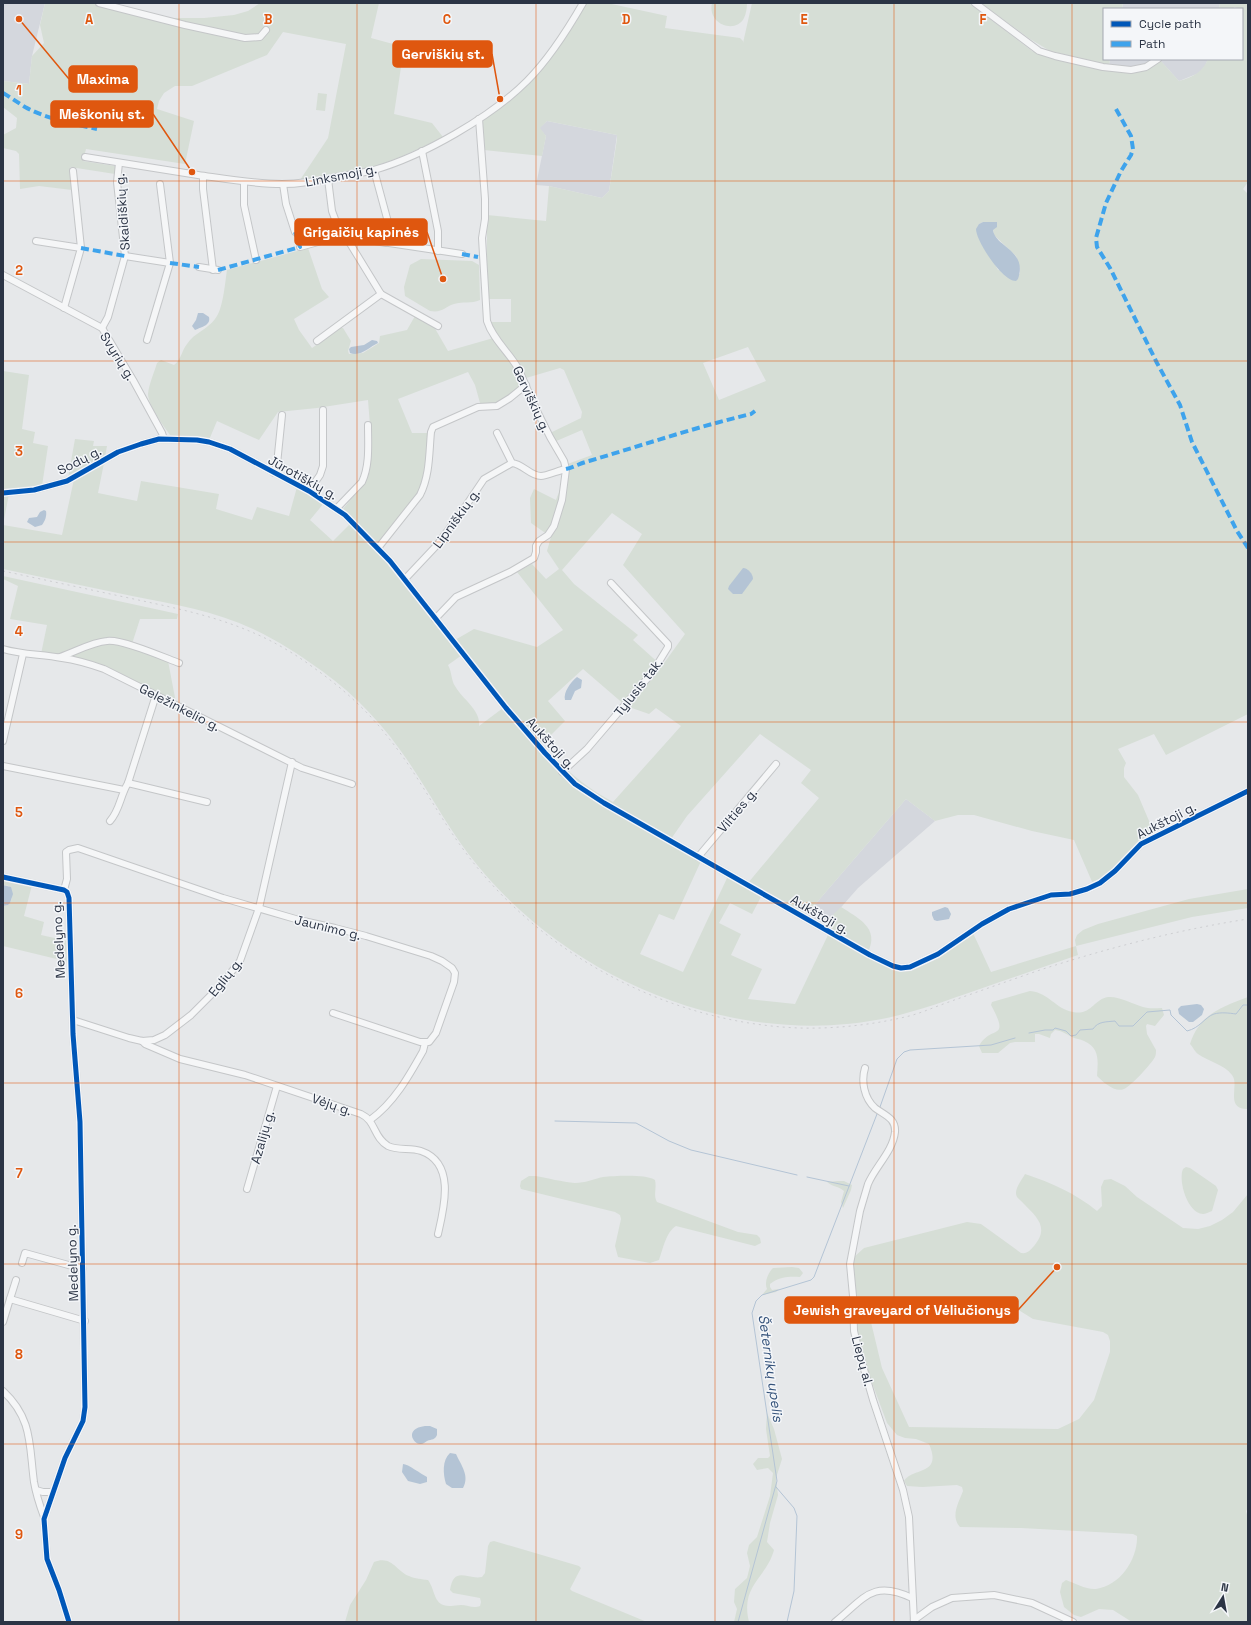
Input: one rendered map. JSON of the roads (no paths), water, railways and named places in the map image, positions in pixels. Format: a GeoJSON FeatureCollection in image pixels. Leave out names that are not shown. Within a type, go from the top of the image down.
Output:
{"type":"FeatureCollection","features":[{"type":"Feature","properties":{"kind":"street"},"geometry":{"type":"LineString","coordinates":[[99,3],[245,38],[260,37],[266,30]]}},
{"type":"Feature","properties":{"kind":"street","name":"Linksmoji g."},"geometry":{"type":"LineString","coordinates":[[85,157],[244,182],[283,184],[309,182],[374,170],[422,151],[479,119],[517,91],[528,80],[557,44],[583,3]]}},
{"type":"Feature","properties":{"kind":"street"},"geometry":{"type":"LineString","coordinates":[[975,3],[1039,51],[1080,62],[1119,69],[1140,69],[1153,64],[1157,60]]}},
{"type":"Feature","properties":{"kind":"street","name":"Gerviškių g."},"geometry":{"type":"LineString","coordinates":[[479,119],[486,212],[481,256],[486,322],[514,361],[550,437],[564,461],[566,469]]}},
{"type":"Feature","properties":{"kind":"street"},"geometry":{"type":"LineString","coordinates":[[422,151],[438,231],[438,251]]}},
{"type":"Feature","properties":{"kind":"street","name":"Skaidiškių g."},"geometry":{"type":"LineString","coordinates":[[102,328],[108,317],[125,256],[117,182],[119,163]]}},
{"type":"Feature","properties":{"kind":"street"},"geometry":{"type":"LineString","coordinates":[[374,170],[388,222],[388,243]]}},
{"type":"Feature","properties":{"kind":"street"},"geometry":{"type":"LineString","coordinates":[[61,307],[81,248],[73,171]]}},
{"type":"Feature","properties":{"kind":"street"},"geometry":{"type":"LineString","coordinates":[[199,268],[215,270],[203,189],[203,176]]}},
{"type":"Feature","properties":{"kind":"street"},"geometry":{"type":"LineString","coordinates":[[328,179],[332,211],[344,235],[381,294],[438,326]]}},
{"type":"Feature","properties":{"kind":"street"},"geometry":{"type":"LineString","coordinates":[[244,182],[244,205],[256,260]]}},
{"type":"Feature","properties":{"kind":"street"},"geometry":{"type":"LineString","coordinates":[[148,340],[170,263],[160,184]]}},
{"type":"Feature","properties":{"kind":"street"},"geometry":{"type":"LineString","coordinates":[[283,184],[286,204],[296,232]]}},
{"type":"Feature","properties":{"kind":"street"},"geometry":{"type":"LineString","coordinates":[[300,247],[344,235],[462,254]]}},
{"type":"Feature","properties":{"kind":"street"},"geometry":{"type":"LineString","coordinates":[[36,241],[81,248]]}},
{"type":"Feature","properties":{"kind":"street"},"geometry":{"type":"LineString","coordinates":[[125,256],[170,263]]}},
{"type":"Feature","properties":{"kind":"street","name":"Svyrių g."},"geometry":{"type":"LineString","coordinates":[[3,275],[102,328],[134,380],[164,439]]}},
{"type":"Feature","properties":{"kind":"street"},"geometry":{"type":"LineString","coordinates":[[317,341],[381,294]]}},
{"type":"Feature","properties":{"kind":"street"},"geometry":{"type":"LineString","coordinates":[[378,548],[420,495],[424,487],[428,468],[431,432],[433,427],[478,406],[497,406],[526,385]]}},
{"type":"Feature","properties":{"kind":"street"},"geometry":{"type":"LineString","coordinates":[[309,491],[320,475],[323,466],[323,410]]}},
{"type":"Feature","properties":{"kind":"street"},"geometry":{"type":"LineString","coordinates":[[274,472],[277,464],[282,415]]}},
{"type":"Feature","properties":{"kind":"street"},"geometry":{"type":"LineString","coordinates":[[337,508],[364,477],[368,451],[368,425]]}},
{"type":"Feature","properties":{"kind":"street"},"geometry":{"type":"LineString","coordinates":[[435,619],[456,597],[510,572],[534,558],[537,543],[548,535],[554,526],[562,500],[566,469],[543,476],[536,476],[517,464],[512,463],[497,433]]}},
{"type":"Feature","properties":{"kind":"street","name":"Jūrotiškių g."},"geometry":{"type":"LineString","coordinates":[[164,439],[197,440],[213,443],[274,472],[337,508],[350,519],[378,548],[405,579],[435,619]]}},
{"type":"Feature","properties":{"kind":"street","name":"Sodų g."},"geometry":{"type":"LineString","coordinates":[[3,492],[34,490],[67,481],[118,452],[164,439]]}},
{"type":"Feature","properties":{"kind":"street","name":"Lipniškių g."},"geometry":{"type":"LineString","coordinates":[[405,579],[437,545],[484,479],[512,463]]}},
{"type":"Feature","properties":{"kind":"street","name":"Tylusis tak."},"geometry":{"type":"LineString","coordinates":[[562,772],[586,749],[652,673],[668,647],[668,644],[611,583]]}},
{"type":"Feature","properties":{"kind":"street","name":"Aukštoji g."},"geometry":{"type":"LineString","coordinates":[[435,619],[506,708],[562,772],[575,784],[592,796],[698,857],[870,955],[897,968],[905,968],[938,954],[982,924],[1009,909],[1051,894],[1076,893],[1100,883],[1115,871],[1141,844],[1248,791]]}},
{"type":"Feature","properties":{"kind":"street"},"geometry":{"type":"LineString","coordinates":[[60,657],[109,640],[120,642],[179,663]]}},
{"type":"Feature","properties":{"kind":"street","name":"Geležinkelio g."},"geometry":{"type":"LineString","coordinates":[[3,649],[23,654],[60,657],[84,662],[104,669],[302,768],[352,784]]}},
{"type":"Feature","properties":{"kind":"street"},"geometry":{"type":"LineString","coordinates":[[3,741],[23,654]]}},
{"type":"Feature","properties":{"kind":"street"},"geometry":{"type":"LineString","coordinates":[[110,821],[116,814],[124,790],[128,783],[156,695]]}},
{"type":"Feature","properties":{"kind":"street","name":"Eglių g."},"geometry":{"type":"LineString","coordinates":[[72,1020],[129,1038],[142,1041],[154,1040],[165,1035],[191,1015],[221,985],[240,961],[259,908],[292,762]]}},
{"type":"Feature","properties":{"kind":"street","name":"Vilties g."},"geometry":{"type":"LineString","coordinates":[[698,857],[776,764]]}},
{"type":"Feature","properties":{"kind":"street"},"geometry":{"type":"LineString","coordinates":[[3,766],[124,790]]}},
{"type":"Feature","properties":{"kind":"street"},"geometry":{"type":"LineString","coordinates":[[128,783],[207,802]]}},
{"type":"Feature","properties":{"kind":"street","name":"Jaunimo g."},"geometry":{"type":"LineString","coordinates":[[66,891],[66,852],[78,848],[223,898],[383,941],[430,956],[452,968],[455,973],[454,982],[436,1033],[433,1039],[425,1043]]}},
{"type":"Feature","properties":{"kind":"street"},"geometry":{"type":"LineString","coordinates":[[3,877],[66,891]]}},
{"type":"Feature","properties":{"kind":"street","name":"Medelyno g."},"geometry":{"type":"LineString","coordinates":[[66,891],[69,905],[72,1020],[80,1122],[85,1407],[83,1421],[65,1458],[52,1492],[44,1519],[47,1559],[69,1622]]}},
{"type":"Feature","properties":{"kind":"street"},"geometry":{"type":"LineString","coordinates":[[333,1013],[425,1043],[423,1051],[395,1095],[388,1104],[370,1120],[376,1135],[384,1143],[396,1149],[420,1150],[430,1156],[438,1165],[443,1177],[445,1192],[444,1207],[438,1234]]}},
{"type":"Feature","properties":{"kind":"street","name":"Vėjų g."},"geometry":{"type":"LineString","coordinates":[[142,1041],[151,1047],[180,1059],[245,1075],[361,1114],[370,1120]]}},
{"type":"Feature","properties":{"kind":"street","name":"Liepų al."},"geometry":{"type":"LineString","coordinates":[[865,1068],[862,1078],[866,1093],[874,1107],[891,1118],[895,1127],[895,1132],[890,1146],[871,1175],[860,1211],[851,1252],[849,1273],[853,1296],[854,1331],[873,1400],[903,1490],[909,1517],[911,1585],[914,1621]]}},
{"type":"Feature","properties":{"kind":"street","name":"Azalijų g."},"geometry":{"type":"LineString","coordinates":[[247,1189],[277,1086]]}},
{"type":"Feature","properties":{"kind":"street"},"geometry":{"type":"LineString","coordinates":[[22,1263],[25,1253],[82,1269]]}},
{"type":"Feature","properties":{"kind":"street"},"geometry":{"type":"LineString","coordinates":[[3,1322],[16,1280]]}},
{"type":"Feature","properties":{"kind":"street"},"geometry":{"type":"LineString","coordinates":[[10,1299],[84,1321]]}},
{"type":"Feature","properties":{"kind":"street"},"geometry":{"type":"LineString","coordinates":[[3,1391],[16,1406],[25,1424],[30,1444],[36,1490],[44,1519]]}},
{"type":"Feature","properties":{"kind":"street"},"geometry":{"type":"LineString","coordinates":[[36,1490],[52,1492]]}},
{"type":"Feature","properties":{"kind":"street"},"geometry":{"type":"LineString","coordinates":[[899,1592],[911,1585]]}},
{"type":"Feature","properties":{"kind":"street"},"geometry":{"type":"LineString","coordinates":[[835,1622],[870,1593],[886,1590],[899,1592],[912,1598]]}},
{"type":"Feature","properties":{"kind":"street"},"geometry":{"type":"LineString","coordinates":[[914,1621],[932,1608],[952,1598],[994,1595],[1032,1603],[1073,1622]]}},
{"type":"Feature","properties":{"kind":"water"},"geometry":{"type":"Polygon","coordinates":[[[983,222],[997,222],[997,227],[993,230],[995,236],[1015,255],[1019,262],[1020,269],[1018,279],[1016,281],[1004,275],[985,251],[977,235],[976,229],[979,224],[983,222]]]}},
{"type":"Feature","properties":{"kind":"water"},"geometry":{"type":"Polygon","coordinates":[[[198,313],[203,313],[209,317],[209,322],[195,330],[192,326],[198,313]]]}},
{"type":"Feature","properties":{"kind":"water"},"geometry":{"type":"Polygon","coordinates":[[[372,340],[377,341],[378,343],[361,353],[350,353],[349,349],[351,347],[364,345],[372,340]]]}},
{"type":"Feature","properties":{"kind":"water"},"geometry":{"type":"Polygon","coordinates":[[[44,510],[46,511],[46,515],[42,525],[35,527],[27,522],[29,518],[37,517],[40,512],[44,510]]]}},
{"type":"Feature","properties":{"kind":"water"},"geometry":{"type":"Polygon","coordinates":[[[743,568],[750,572],[753,579],[742,594],[733,594],[728,589],[729,586],[743,568]]]}},
{"type":"Feature","properties":{"kind":"water"},"geometry":{"type":"Polygon","coordinates":[[[577,677],[582,680],[581,688],[575,691],[571,700],[565,700],[566,691],[577,677]]]}},
{"type":"Feature","properties":{"kind":"water"},"geometry":{"type":"Polygon","coordinates":[[[3,885],[11,887],[13,894],[10,903],[3,906],[3,885]]]}},
{"type":"Feature","properties":{"kind":"water"},"geometry":{"type":"Polygon","coordinates":[[[945,907],[948,908],[951,914],[949,919],[934,920],[932,912],[945,907]]]}},
{"type":"Feature","properties":{"kind":"water"},"geometry":{"type":"Polygon","coordinates":[[[1201,1005],[1204,1009],[1202,1015],[1193,1022],[1189,1022],[1179,1014],[1178,1009],[1181,1006],[1201,1005]]]}},
{"type":"Feature","properties":{"kind":"water"},"geometry":{"type":"Polygon","coordinates":[[[425,1426],[430,1426],[437,1429],[437,1435],[433,1439],[422,1444],[418,1444],[413,1440],[412,1433],[414,1430],[425,1426]]]}},
{"type":"Feature","properties":{"kind":"water"},"geometry":{"type":"Polygon","coordinates":[[[450,1453],[456,1454],[464,1471],[466,1479],[463,1488],[452,1488],[446,1484],[444,1476],[444,1463],[450,1453]]]}},
{"type":"Feature","properties":{"kind":"water"},"geometry":{"type":"Polygon","coordinates":[[[403,1464],[427,1477],[427,1482],[420,1484],[408,1481],[402,1472],[403,1464]]]}},
{"type":"Feature","properties":{"kind":"waterway","name":"Šeternikų upelis"},"geometry":{"type":"LineString","coordinates":[[1029,1033],[1053,1030],[1055,1028],[1066,1031],[1071,1036],[1076,1035],[1080,1030],[1093,1029],[1100,1023],[1115,1021],[1119,1026],[1133,1026],[1147,1012],[1170,1010],[1171,1015],[1187,1031],[1192,1030],[1211,1015],[1222,1013],[1236,1014],[1243,1005],[1248,1005]]}},
{"type":"Feature","properties":{"kind":"waterway","name":"Šeternikų upelis"},"geometry":{"type":"LineString","coordinates":[[880,1107],[897,1059],[904,1052],[910,1050],[991,1045],[1015,1038]]}},
{"type":"Feature","properties":{"kind":"waterway","name":"Šeternikų upelis"},"geometry":{"type":"LineString","coordinates":[[738,1622],[777,1481],[752,1313],[756,1301],[762,1295],[811,1280],[814,1277],[877,1114]]}},
{"type":"Feature","properties":{"kind":"waterway"},"geometry":{"type":"LineString","coordinates":[[555,1121],[636,1123],[669,1141],[691,1150],[797,1175]]}},
{"type":"Feature","properties":{"kind":"waterway"},"geometry":{"type":"LineString","coordinates":[[807,1177],[849,1186]]}},
{"type":"Feature","properties":{"kind":"waterway"},"geometry":{"type":"LineString","coordinates":[[776,1487],[794,1508],[797,1516],[794,1591],[787,1622]]}},
{"type":"Feature","properties":{"kind":"railway"},"geometry":{"type":"LineString","coordinates":[[3,571],[203,615],[248,630],[292,653],[344,691],[379,726],[417,777],[463,849],[494,887],[529,921],[568,950],[610,976],[655,997],[702,1013],[750,1023],[799,1028],[839,1027],[879,1022],[915,1014],[1040,970],[1091,954],[1169,934],[1248,919]]}},
{"type":"Feature","properties":{"kind":"place","name":"Maxima"},"geometry":{"type":"Point","coordinates":[19,19]}},
{"type":"Feature","properties":{"kind":"place","name":"Gerviškių st."},"geometry":{"type":"Point","coordinates":[500,99]}},
{"type":"Feature","properties":{"kind":"place","name":"Meškonių st."},"geometry":{"type":"Point","coordinates":[192,172]}},
{"type":"Feature","properties":{"kind":"place","name":"Grigaičių kapinės"},"geometry":{"type":"Point","coordinates":[443,279]}},
{"type":"Feature","properties":{"kind":"place","name":"Jewish graveyard of Vėliučionys"},"geometry":{"type":"Point","coordinates":[1057,1267]}}]}
